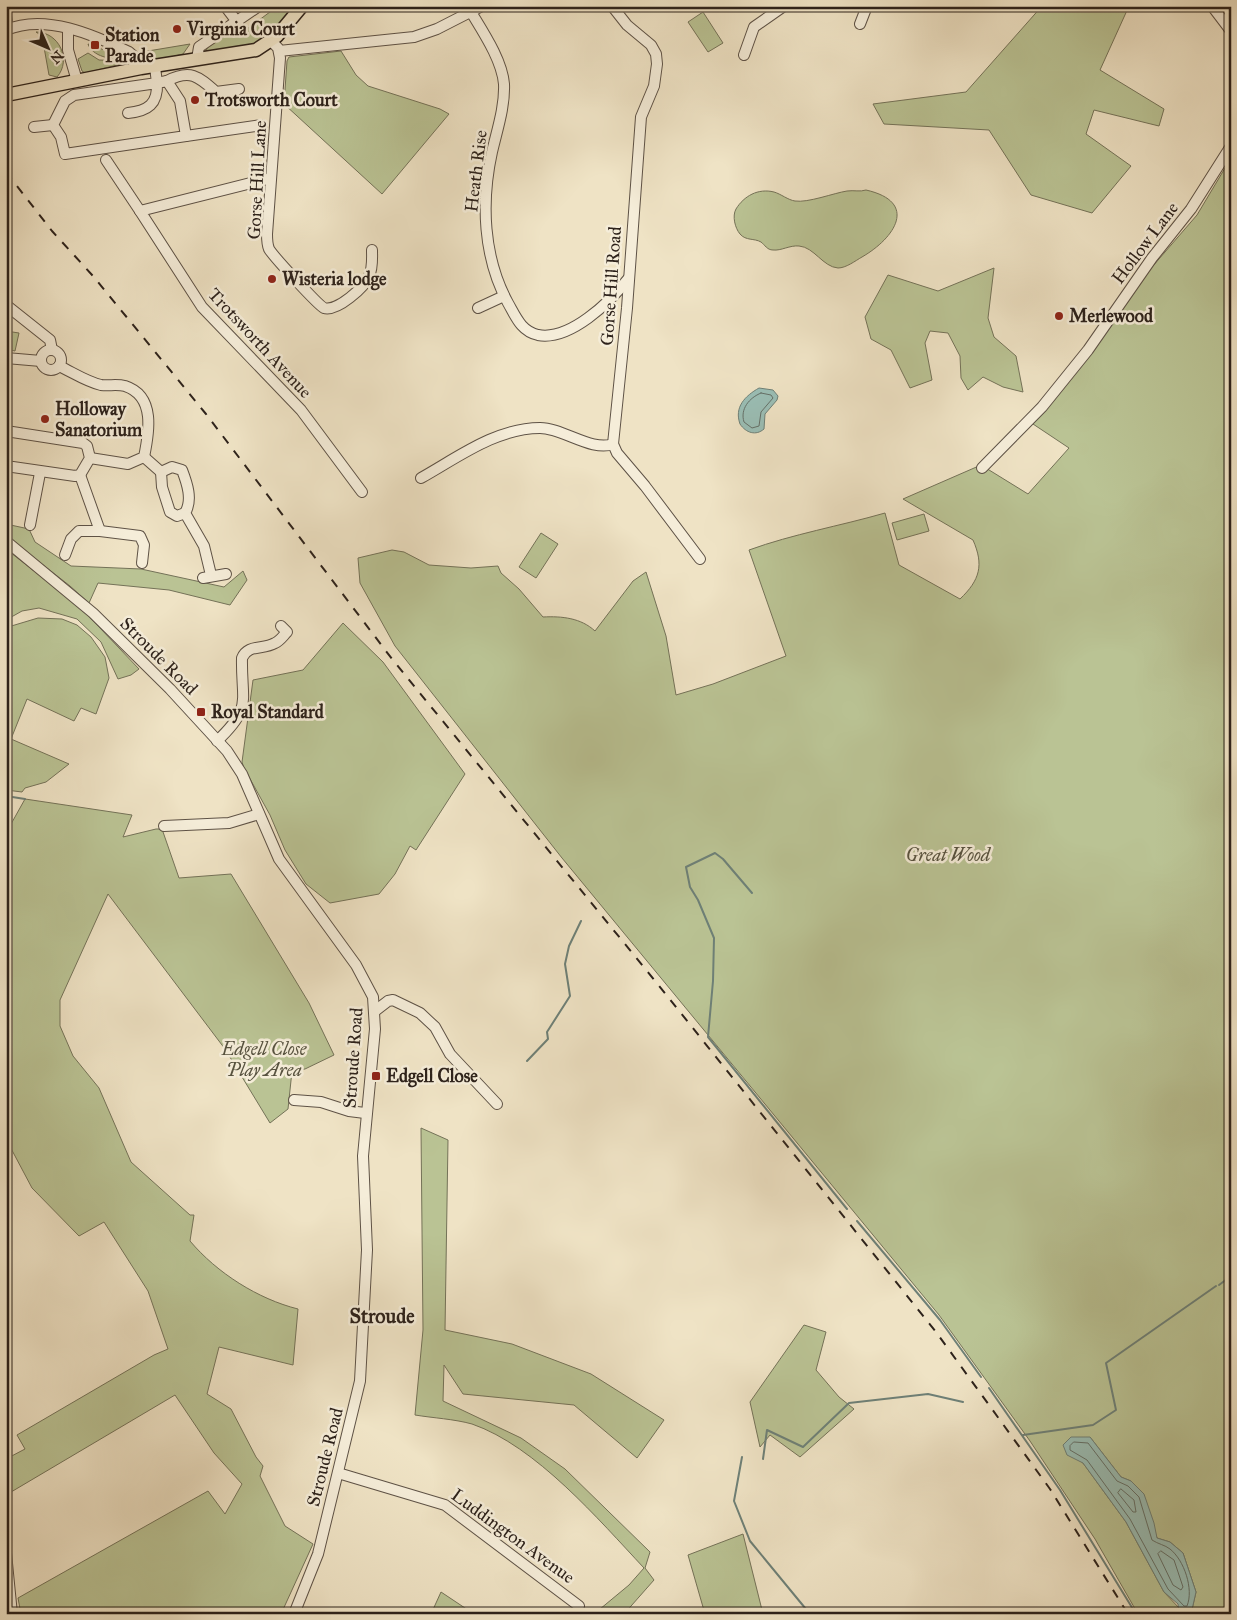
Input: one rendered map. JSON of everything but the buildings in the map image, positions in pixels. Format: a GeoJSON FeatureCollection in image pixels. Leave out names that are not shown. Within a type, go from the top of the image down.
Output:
{"type":"FeatureCollection","features":[{"type":"Feature","properties":{"kind":"main road"},"geometry":{"type":"LineString","coordinates":[[6,95],[141,68],[251,52],[275,46],[302,6]]}},
{"type":"Feature","properties":{"kind":"street"},"geometry":{"type":"LineString","coordinates":[[225,6],[238,23]]}},
{"type":"Feature","properties":{"kind":"street"},"geometry":{"type":"LineString","coordinates":[[197,59],[199,47],[238,23],[259,6]]}},
{"type":"Feature","properties":{"kind":"street"},"geometry":{"type":"LineString","coordinates":[[275,46],[414,38],[482,6]]}},
{"type":"Feature","properties":{"kind":"street","name":"Gorse Hill Road"},"geometry":{"type":"LineString","coordinates":[[612,6],[627,25],[651,45],[656,54],[657,64],[654,86],[642,117],[627,308],[613,444]]}},
{"type":"Feature","properties":{"kind":"street"},"geometry":{"type":"LineString","coordinates":[[744,54],[754,27],[784,6]]}},
{"type":"Feature","properties":{"kind":"street"},"geometry":{"type":"LineString","coordinates":[[860,24],[867,6]]}},
{"type":"Feature","properties":{"kind":"street"},"geometry":{"type":"LineString","coordinates":[[1212,6],[1231,31]]}},
{"type":"Feature","properties":{"kind":"street","name":"Heath Rise"},"geometry":{"type":"LineString","coordinates":[[471,12],[495,58],[503,79],[504,102],[490,162],[486,211],[489,252],[504,296],[518,322],[526,331],[547,335],[573,326],[598,311],[628,279]]}},
{"type":"Feature","properties":{"kind":"street"},"geometry":{"type":"LineString","coordinates":[[6,16],[7,30],[34,24],[68,29],[129,52],[137,59],[141,68]]}},
{"type":"Feature","properties":{"kind":"street"},"geometry":{"type":"LineString","coordinates":[[68,29],[68,50],[77,81]]}},
{"type":"Feature","properties":{"kind":"street","name":"Gorse Hill Lane"},"geometry":{"type":"LineString","coordinates":[[275,46],[278,102],[267,234],[269,248],[324,308],[338,306],[365,283],[370,276],[372,250]]}},
{"type":"Feature","properties":{"kind":"street"},"geometry":{"type":"LineString","coordinates":[[155,67],[162,82],[180,101],[186,136]]}},
{"type":"Feature","properties":{"kind":"street"},"geometry":{"type":"LineString","coordinates":[[53,125],[65,101],[74,95],[162,82],[191,74],[216,92],[239,89]]}},
{"type":"Feature","properties":{"kind":"street"},"geometry":{"type":"LineString","coordinates":[[128,113],[145,110],[152,106],[162,82]]}},
{"type":"Feature","properties":{"kind":"street"},"geometry":{"type":"LineString","coordinates":[[34,127],[53,125]]}},
{"type":"Feature","properties":{"kind":"street"},"geometry":{"type":"LineString","coordinates":[[53,125],[61,137],[65,154],[262,125]]}},
{"type":"Feature","properties":{"kind":"street","name":"Hollow Lane"},"geometry":{"type":"LineString","coordinates":[[982,468],[1042,407],[1088,350],[1152,258],[1190,209],[1231,146]]}},
{"type":"Feature","properties":{"kind":"street","name":"Trotsworth Avenue"},"geometry":{"type":"LineString","coordinates":[[106,160],[202,307],[301,410],[362,492]]}},
{"type":"Feature","properties":{"kind":"street"},"geometry":{"type":"LineString","coordinates":[[140,211],[271,178]]}},
{"type":"Feature","properties":{"kind":"street"},"geometry":{"type":"LineString","coordinates":[[478,308],[504,296]]}},
{"type":"Feature","properties":{"kind":"street"},"geometry":{"type":"LineString","coordinates":[[6,305],[50,340],[52,350]]}},
{"type":"Feature","properties":{"kind":"street"},"geometry":{"type":"LineString","coordinates":[[59,366],[61,358],[58,352],[52,350],[44,353],[41,361],[44,367],[50,370],[59,366],[100,385],[125,387],[139,396],[146,408],[150,425],[144,457]]}},
{"type":"Feature","properties":{"kind":"street"},"geometry":{"type":"LineString","coordinates":[[6,358],[41,361]]}},
{"type":"Feature","properties":{"kind":"street"},"geometry":{"type":"LineString","coordinates":[[420,478],[471,448],[502,436],[526,430],[551,429],[602,447],[613,444],[617,454],[646,486],[700,559]]}},
{"type":"Feature","properties":{"kind":"street"},"geometry":{"type":"LineString","coordinates":[[6,431],[83,443],[87,446],[90,458],[80,475]]}},
{"type":"Feature","properties":{"kind":"street"},"geometry":{"type":"LineString","coordinates":[[90,458],[128,464],[144,457]]}},
{"type":"Feature","properties":{"kind":"street"},"geometry":{"type":"LineString","coordinates":[[144,457],[161,472],[162,487],[170,512],[177,516],[185,513],[189,506],[182,470],[172,467],[161,472]]}},
{"type":"Feature","properties":{"kind":"street"},"geometry":{"type":"LineString","coordinates":[[6,466],[40,473],[69,476],[80,475]]}},
{"type":"Feature","properties":{"kind":"street"},"geometry":{"type":"LineString","coordinates":[[30,525],[40,473]]}},
{"type":"Feature","properties":{"kind":"street"},"geometry":{"type":"LineString","coordinates":[[80,475],[100,531]]}},
{"type":"Feature","properties":{"kind":"street"},"geometry":{"type":"LineString","coordinates":[[185,513],[204,546],[207,577],[226,574]]}},
{"type":"Feature","properties":{"kind":"street"},"geometry":{"type":"LineString","coordinates":[[65,555],[71,539],[79,531],[100,531],[140,536],[144,545],[142,563]]}},
{"type":"Feature","properties":{"kind":"street","name":"Stroude Road"},"geometry":{"type":"LineString","coordinates":[[6,541],[92,613],[170,689],[218,741],[242,774],[279,859],[356,965],[373,997],[375,1011],[365,1113],[363,1181],[367,1250],[360,1381],[318,1554],[294,1614]]}},
{"type":"Feature","properties":{"kind":"street"},"geometry":{"type":"LineString","coordinates":[[218,741],[234,724],[242,710],[242,658],[244,654],[251,648],[275,643],[287,632],[281,626]]}},
{"type":"Feature","properties":{"kind":"street"},"geometry":{"type":"LineString","coordinates":[[164,826],[218,824],[258,814]]}},
{"type":"Feature","properties":{"kind":"street"},"geometry":{"type":"LineString","coordinates":[[373,997],[396,1001],[420,1013],[435,1026],[450,1054],[497,1104]]}},
{"type":"Feature","properties":{"kind":"street"},"geometry":{"type":"LineString","coordinates":[[375,1011],[388,1001]]}},
{"type":"Feature","properties":{"kind":"street"},"geometry":{"type":"LineString","coordinates":[[294,1100],[321,1102],[349,1111],[365,1113]]}},
{"type":"Feature","properties":{"kind":"street","name":"Luddington Avenue"},"geometry":{"type":"LineString","coordinates":[[338,1473],[445,1505],[579,1606]]}},
{"type":"Feature","properties":{"kind":"street"},"geometry":{"type":"LineString","coordinates":[[6,1553],[12,1614]]}},
{"type":"Feature","properties":{"kind":"green space"},"geometry":{"type":"Polygon","coordinates":[[[278,6],[296,6],[272,34],[253,46],[205,52],[210,44],[241,26],[247,29],[278,6]]]}},
{"type":"Feature","properties":{"kind":"green space"},"geometry":{"type":"Polygon","coordinates":[[[1042,6],[1129,6],[1100,70],[1164,109],[1159,126],[1094,110],[1086,134],[1131,166],[1092,213],[1031,195],[989,130],[884,124],[873,104],[966,92],[1042,6]]]}},
{"type":"Feature","properties":{"kind":"green space"},"geometry":{"type":"Polygon","coordinates":[[[703,12],[723,43],[708,52],[688,22],[703,12]]]}},
{"type":"Feature","properties":{"kind":"green space"},"geometry":{"type":"Polygon","coordinates":[[[36,32],[44,33],[51,37],[61,48],[63,63],[57,77],[49,75],[42,36],[36,32]]]}},
{"type":"Feature","properties":{"kind":"green space"},"geometry":{"type":"Polygon","coordinates":[[[88,44],[123,57],[108,58],[94,52],[88,44]]]}},
{"type":"Feature","properties":{"kind":"green space"},"geometry":{"type":"Polygon","coordinates":[[[190,44],[183,54],[166,58],[152,58],[142,52],[190,44]]]}},
{"type":"Feature","properties":{"kind":"green space"},"geometry":{"type":"Polygon","coordinates":[[[341,51],[356,75],[368,86],[440,109],[449,114],[382,194],[284,104],[287,61],[289,57],[341,51]]]}},
{"type":"Feature","properties":{"kind":"green space"},"geometry":{"type":"Polygon","coordinates":[[[88,53],[99,60],[125,61],[125,63],[85,73],[82,71],[78,59],[88,53]]]}},
{"type":"Feature","properties":{"kind":"green space","name":"Great Wood"},"geometry":{"type":"Polygon","coordinates":[[[1231,158],[1231,1614],[1191,1614],[1196,1592],[1183,1553],[1170,1542],[1157,1538],[1149,1512],[1131,1481],[1121,1477],[1090,1437],[1075,1457],[1083,1463],[1126,1522],[1164,1592],[1180,1609],[1179,1614],[1138,1614],[1095,1539],[1030,1441],[939,1315],[562,858],[395,646],[360,583],[358,558],[392,550],[404,552],[429,565],[471,568],[498,566],[501,573],[519,589],[543,617],[571,619],[584,623],[595,631],[633,581],[646,572],[666,636],[676,695],[713,684],[786,656],[749,550],[766,544],[885,513],[899,565],[960,599],[976,579],[978,572],[978,557],[973,540],[903,499],[981,465],[1028,494],[1069,448],[1033,424],[1146,274],[1197,215],[1231,158]]]}},
{"type":"Feature","properties":{"kind":"green space"},"geometry":{"type":"Polygon","coordinates":[[[866,190],[882,196],[892,203],[897,211],[896,221],[892,231],[874,249],[841,268],[833,267],[804,247],[769,249],[761,242],[742,236],[735,225],[734,215],[736,209],[743,200],[757,192],[774,192],[792,200],[800,201],[847,191],[866,190]]]}},
{"type":"Feature","properties":{"kind":"green space"},"geometry":{"type":"Polygon","coordinates":[[[994,268],[988,318],[994,337],[1016,356],[1023,392],[1003,387],[983,377],[968,390],[961,378],[960,356],[948,333],[930,331],[925,343],[932,380],[910,388],[891,350],[871,339],[865,317],[888,275],[938,291],[994,268]]]}},
{"type":"Feature","properties":{"kind":"green space"},"geometry":{"type":"Polygon","coordinates":[[[6,331],[19,333],[15,351],[6,349],[6,331]]]}},
{"type":"Feature","properties":{"kind":"green space"},"geometry":{"type":"Polygon","coordinates":[[[924,514],[929,531],[897,540],[892,523],[924,514]]]}},
{"type":"Feature","properties":{"kind":"green space"},"geometry":{"type":"Polygon","coordinates":[[[6,524],[29,529],[35,542],[71,566],[141,569],[224,587],[243,571],[247,580],[230,605],[169,590],[98,583],[89,603],[6,536],[6,524]]]}},
{"type":"Feature","properties":{"kind":"green space"},"geometry":{"type":"Polygon","coordinates":[[[541,533],[558,544],[536,578],[519,567],[541,533]]]}},
{"type":"Feature","properties":{"kind":"green space"},"geometry":{"type":"Polygon","coordinates":[[[6,549],[80,607],[139,669],[131,675],[118,679],[101,642],[77,619],[39,608],[22,611],[6,620],[6,549]]]}},
{"type":"Feature","properties":{"kind":"green space"},"geometry":{"type":"Polygon","coordinates":[[[38,618],[62,619],[77,625],[91,637],[105,657],[109,678],[96,714],[81,708],[74,721],[27,699],[11,739],[69,764],[46,782],[25,788],[22,792],[6,790],[6,634],[8,627],[38,618]]]}},
{"type":"Feature","properties":{"kind":"green space"},"geometry":{"type":"Polygon","coordinates":[[[343,623],[383,662],[465,774],[416,850],[410,846],[395,874],[379,894],[330,903],[306,884],[285,850],[270,815],[242,762],[253,680],[303,670],[343,623]]]}},
{"type":"Feature","properties":{"kind":"green space","name":"Edgell Close Play Area"},"geometry":{"type":"Polygon","coordinates":[[[25,799],[132,815],[123,837],[162,829],[179,878],[231,874],[309,1003],[334,1055],[305,1069],[292,1071],[288,1109],[270,1123],[225,1049],[108,894],[60,1000],[60,1026],[73,1056],[99,1088],[131,1162],[190,1215],[194,1215],[190,1241],[225,1274],[253,1292],[283,1305],[298,1309],[293,1365],[219,1347],[207,1394],[231,1409],[256,1457],[263,1466],[260,1476],[285,1526],[313,1544],[281,1614],[21,1614],[18,1598],[208,1491],[225,1514],[242,1484],[214,1453],[175,1395],[6,1495],[6,1459],[25,1449],[17,1435],[154,1355],[168,1349],[148,1291],[104,1222],[79,1236],[32,1188],[6,1139],[6,833],[25,799]]]}},
{"type":"Feature","properties":{"kind":"green space"},"geometry":{"type":"Polygon","coordinates":[[[421,1128],[448,1140],[445,1330],[512,1344],[591,1374],[664,1420],[637,1458],[574,1405],[463,1394],[444,1365],[443,1401],[521,1438],[565,1469],[650,1552],[645,1568],[654,1580],[624,1614],[594,1614],[629,1585],[644,1568],[565,1486],[520,1449],[496,1435],[465,1422],[415,1415],[423,1330],[421,1128]]]}},
{"type":"Feature","properties":{"kind":"green space"},"geometry":{"type":"Polygon","coordinates":[[[804,1325],[826,1332],[816,1370],[839,1397],[854,1409],[800,1457],[770,1435],[760,1447],[750,1402],[804,1325]]]}},
{"type":"Feature","properties":{"kind":"green space"},"geometry":{"type":"Polygon","coordinates":[[[743,1534],[763,1614],[705,1614],[688,1555],[743,1534]]]}},
{"type":"Feature","properties":{"kind":"green space"},"geometry":{"type":"Polygon","coordinates":[[[441,1592],[474,1614],[431,1614],[441,1592]]]}},
{"type":"Feature","properties":{"kind":"water"},"geometry":{"type":"Polygon","coordinates":[[[759,388],[773,390],[778,396],[777,400],[765,414],[764,429],[754,433],[745,430],[740,424],[738,412],[745,398],[759,388]]]}},
{"type":"Feature","properties":{"kind":"water"},"geometry":{"type":"Polygon","coordinates":[[[1071,1437],[1090,1437],[1121,1477],[1131,1481],[1144,1494],[1157,1538],[1170,1542],[1183,1553],[1196,1592],[1191,1614],[1179,1614],[1178,1604],[1164,1592],[1126,1522],[1083,1463],[1067,1455],[1063,1445],[1071,1437]]]}},
{"type":"Feature","properties":{"kind":"waterway"},"geometry":{"type":"LineString","coordinates":[[6,796],[25,799]]}},
{"type":"Feature","properties":{"kind":"waterway"},"geometry":{"type":"LineString","coordinates":[[752,893],[723,859],[715,853],[686,867],[690,887],[698,900],[714,938],[713,981],[708,1037],[847,1209]]}},
{"type":"Feature","properties":{"kind":"waterway"},"geometry":{"type":"LineString","coordinates":[[527,1061],[548,1039],[547,1032],[570,996],[565,964],[569,946],[581,921]]}},
{"type":"Feature","properties":{"kind":"waterway"},"geometry":{"type":"LineString","coordinates":[[857,1221],[940,1320],[981,1377]]}},
{"type":"Feature","properties":{"kind":"waterway"},"geometry":{"type":"LineString","coordinates":[[1219,1285],[1231,1276]]}},
{"type":"Feature","properties":{"kind":"waterway"},"geometry":{"type":"LineString","coordinates":[[1023,1435],[1093,1425],[1116,1410],[1106,1363],[1216,1286]]}},
{"type":"Feature","properties":{"kind":"waterway"},"geometry":{"type":"LineString","coordinates":[[989,1388],[1060,1490],[1136,1614]]}},
{"type":"Feature","properties":{"kind":"waterway"},"geometry":{"type":"LineString","coordinates":[[763,1459],[767,1430],[803,1447],[849,1403],[928,1394],[963,1402]]}},
{"type":"Feature","properties":{"kind":"waterway"},"geometry":{"type":"LineString","coordinates":[[742,1457],[734,1501],[750,1541],[810,1614]]}},
{"type":"Feature","properties":{"kind":"railway"},"geometry":{"type":"LineString","coordinates":[[6,172],[52,231],[93,276],[206,414],[392,659],[656,982],[936,1332],[1050,1489],[1128,1614]]}},
{"type":"Feature","properties":{"kind":"place","name":"Virginia Court"},"geometry":{"type":"Point","coordinates":[177,29]}},
{"type":"Feature","properties":{"kind":"place","name":"Station Parade"},"geometry":{"type":"Point","coordinates":[95,45]}},
{"type":"Feature","properties":{"kind":"place","name":"Trotsworth Court"},"geometry":{"type":"Point","coordinates":[195,100]}},
{"type":"Feature","properties":{"kind":"place","name":"Wisteria lodge"},"geometry":{"type":"Point","coordinates":[272,279]}},
{"type":"Feature","properties":{"kind":"place","name":"Merlewood"},"geometry":{"type":"Point","coordinates":[1059,316]}},
{"type":"Feature","properties":{"kind":"place","name":"Holloway Sanatorium"},"geometry":{"type":"Point","coordinates":[45,419]}},
{"type":"Feature","properties":{"kind":"place","name":"Royal Standard"},"geometry":{"type":"Point","coordinates":[201,712]}},
{"type":"Feature","properties":{"kind":"place","name":"Edgell Close"},"geometry":{"type":"Point","coordinates":[376,1076]}},
{"type":"Feature","properties":{"kind":"district","name":"Stroude"},"geometry":{"type":"Point","coordinates":[382,1316]}}]}
